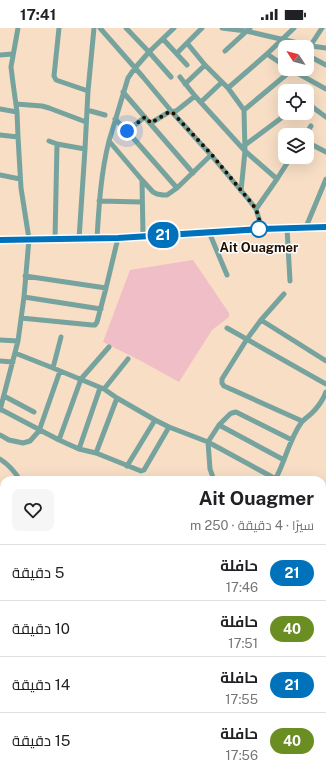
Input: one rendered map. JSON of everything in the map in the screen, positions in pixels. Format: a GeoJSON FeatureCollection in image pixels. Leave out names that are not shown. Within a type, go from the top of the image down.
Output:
{"type":"FeatureCollection","features":[{"type":"Feature","properties":{"kind":"main road"},"geometry":{"type":"LineString","coordinates":[[0,240],[118,238],[262,229],[326,227]]}},
{"type":"Feature","properties":{"kind":"street"},"geometry":{"type":"LineString","coordinates":[[18,28],[11,67],[17,112],[20,179],[29,239],[24,297],[18,341],[0,409],[39,431],[79,449],[96,453],[141,471],[144,470],[169,427]]}},
{"type":"Feature","properties":{"kind":"street"},"geometry":{"type":"LineString","coordinates":[[59,28],[54,76],[56,80],[88,91]]}},
{"type":"Feature","properties":{"kind":"street"},"geometry":{"type":"LineString","coordinates":[[79,239],[88,91],[94,28]]}},
{"type":"Feature","properties":{"kind":"street"},"geometry":{"type":"LineString","coordinates":[[100,28],[172,112],[212,155],[256,209],[262,229]]}},
{"type":"Feature","properties":{"kind":"street"},"geometry":{"type":"LineString","coordinates":[[126,28],[171,78]]}},
{"type":"Feature","properties":{"kind":"street"},"geometry":{"type":"LineString","coordinates":[[97,238],[99,201],[104,160],[128,78],[149,52],[174,28]]}},
{"type":"Feature","properties":{"kind":"street"},"geometry":{"type":"LineString","coordinates":[[177,53],[202,28]]}},
{"type":"Feature","properties":{"kind":"street"},"geometry":{"type":"LineString","coordinates":[[222,28],[248,30],[282,40],[294,28]]}},
{"type":"Feature","properties":{"kind":"street"},"geometry":{"type":"LineString","coordinates":[[314,41],[322,28]]}},
{"type":"Feature","properties":{"kind":"street"},"geometry":{"type":"LineString","coordinates":[[225,51],[248,30]]}},
{"type":"Feature","properties":{"kind":"street"},"geometry":{"type":"LineString","coordinates":[[163,39],[187,65]]}},
{"type":"Feature","properties":{"kind":"street"},"geometry":{"type":"LineString","coordinates":[[187,43],[205,65],[228,88],[244,110],[245,151],[241,191]]}},
{"type":"Feature","properties":{"kind":"street"},"geometry":{"type":"LineString","coordinates":[[228,88],[278,44]]}},
{"type":"Feature","properties":{"kind":"street"},"geometry":{"type":"LineString","coordinates":[[314,46],[326,48]]}},
{"type":"Feature","properties":{"kind":"street"},"geometry":{"type":"LineString","coordinates":[[0,55],[13,54]]}},
{"type":"Feature","properties":{"kind":"street"},"geometry":{"type":"LineString","coordinates":[[267,54],[278,61]]}},
{"type":"Feature","properties":{"kind":"street"},"geometry":{"type":"LineString","coordinates":[[314,59],[326,65]]}},
{"type":"Feature","properties":{"kind":"street"},"geometry":{"type":"LineString","coordinates":[[185,84],[205,65]]}},
{"type":"Feature","properties":{"kind":"street"},"geometry":{"type":"LineString","coordinates":[[244,110],[284,76]]}},
{"type":"Feature","properties":{"kind":"street"},"geometry":{"type":"LineString","coordinates":[[302,76],[326,89]]}},
{"type":"Feature","properties":{"kind":"street"},"geometry":{"type":"LineString","coordinates":[[180,77],[195,96],[245,151],[277,179]]}},
{"type":"Feature","properties":{"kind":"street"},"geometry":{"type":"LineString","coordinates":[[201,102],[222,82]]}},
{"type":"Feature","properties":{"kind":"street"},"geometry":{"type":"LineString","coordinates":[[124,92],[193,172]]}},
{"type":"Feature","properties":{"kind":"street"},"geometry":{"type":"LineString","coordinates":[[151,123],[169,112],[180,108],[195,96]]}},
{"type":"Feature","properties":{"kind":"street"},"geometry":{"type":"LineString","coordinates":[[16,104],[50,108],[86,122]]}},
{"type":"Feature","properties":{"kind":"street"},"geometry":{"type":"LineString","coordinates":[[314,108],[326,117]]}},
{"type":"Feature","properties":{"kind":"street"},"geometry":{"type":"LineString","coordinates":[[0,109],[17,112]]}},
{"type":"Feature","properties":{"kind":"street"},"geometry":{"type":"LineString","coordinates":[[87,110],[105,114]]}},
{"type":"Feature","properties":{"kind":"street"},"geometry":{"type":"LineString","coordinates":[[127,131],[145,117]]}},
{"type":"Feature","properties":{"kind":"street"},"geometry":{"type":"LineString","coordinates":[[115,119],[177,188]]}},
{"type":"Feature","properties":{"kind":"street"},"geometry":{"type":"LineString","coordinates":[[245,145],[279,120]]}},
{"type":"Feature","properties":{"kind":"street"},"geometry":{"type":"LineString","coordinates":[[0,135],[18,137]]}},
{"type":"Feature","properties":{"kind":"street"},"geometry":{"type":"LineString","coordinates":[[49,141],[85,149]]}},
{"type":"Feature","properties":{"kind":"street"},"geometry":{"type":"LineString","coordinates":[[109,141],[153,192],[159,195],[167,195],[177,188],[212,155]]}},
{"type":"Feature","properties":{"kind":"street"},"geometry":{"type":"LineString","coordinates":[[55,240],[57,144]]}},
{"type":"Feature","properties":{"kind":"street"},"geometry":{"type":"LineString","coordinates":[[314,146],[326,152]]}},
{"type":"Feature","properties":{"kind":"street"},"geometry":{"type":"LineString","coordinates":[[256,209],[287,164]]}},
{"type":"Feature","properties":{"kind":"street"},"geometry":{"type":"LineString","coordinates":[[0,175],[20,179]]}},
{"type":"Feature","properties":{"kind":"street"},"geometry":{"type":"LineString","coordinates":[[306,228],[326,178]]}},
{"type":"Feature","properties":{"kind":"street"},"geometry":{"type":"LineString","coordinates":[[142,180],[143,236]]}},
{"type":"Feature","properties":{"kind":"street"},"geometry":{"type":"LineString","coordinates":[[99,201],[142,202]]}},
{"type":"Feature","properties":{"kind":"street"},"geometry":{"type":"LineString","coordinates":[[287,228],[290,281]]}},
{"type":"Feature","properties":{"kind":"street"},"geometry":{"type":"LineString","coordinates":[[209,232],[227,275]]}},
{"type":"Feature","properties":{"kind":"street"},"geometry":{"type":"LineString","coordinates":[[21,318],[95,325],[101,308],[118,238]]}},
{"type":"Feature","properties":{"kind":"street"},"geometry":{"type":"LineString","coordinates":[[25,276],[106,288]]}},
{"type":"Feature","properties":{"kind":"street"},"geometry":{"type":"LineString","coordinates":[[284,294],[261,320],[247,340],[222,379],[222,384],[302,421]]}},
{"type":"Feature","properties":{"kind":"street"},"geometry":{"type":"LineString","coordinates":[[24,297],[101,308]]}},
{"type":"Feature","properties":{"kind":"street"},"geometry":{"type":"LineString","coordinates":[[261,320],[326,361]]}},
{"type":"Feature","properties":{"kind":"street"},"geometry":{"type":"LineString","coordinates":[[227,328],[326,384]]}},
{"type":"Feature","properties":{"kind":"street"},"geometry":{"type":"LineString","coordinates":[[53,368],[61,336]]}},
{"type":"Feature","properties":{"kind":"street"},"geometry":{"type":"LineString","coordinates":[[0,340],[18,341]]}},
{"type":"Feature","properties":{"kind":"street"},"geometry":{"type":"LineString","coordinates":[[59,440],[81,380],[109,347]]}},
{"type":"Feature","properties":{"kind":"street"},"geometry":{"type":"LineString","coordinates":[[15,353],[102,389],[155,420],[208,442],[270,476]]}},
{"type":"Feature","properties":{"kind":"street"},"geometry":{"type":"LineString","coordinates":[[79,449],[102,389],[128,359]]}},
{"type":"Feature","properties":{"kind":"street"},"geometry":{"type":"LineString","coordinates":[[0,361],[13,362]]}},
{"type":"Feature","properties":{"kind":"street"},"geometry":{"type":"LineString","coordinates":[[0,435],[9,440],[23,444],[30,441],[39,431],[60,371]]}},
{"type":"Feature","properties":{"kind":"street"},"geometry":{"type":"LineString","coordinates":[[0,383],[7,383]]}},
{"type":"Feature","properties":{"kind":"street"},"geometry":{"type":"LineString","coordinates":[[276,476],[302,421],[325,399],[326,392]]}},
{"type":"Feature","properties":{"kind":"street"},"geometry":{"type":"LineString","coordinates":[[4,396],[34,412]]}},
{"type":"Feature","properties":{"kind":"street"},"geometry":{"type":"LineString","coordinates":[[96,453],[117,398]]}},
{"type":"Feature","properties":{"kind":"street"},"geometry":{"type":"LineString","coordinates":[[213,476],[210,469],[208,442],[219,426],[232,413],[236,412],[292,440]]}},
{"type":"Feature","properties":{"kind":"street"},"geometry":{"type":"LineString","coordinates":[[128,466],[155,420]]}},
{"type":"Feature","properties":{"kind":"street"},"geometry":{"type":"LineString","coordinates":[[219,426],[284,460]]}},
{"type":"Feature","properties":{"kind":"street"},"geometry":{"type":"LineString","coordinates":[[0,459],[17,476]]}},
{"type":"Feature","properties":{"kind":"shaded area"},"geometry":{"type":"Polygon","coordinates":[[[193,260],[229,313],[229,317],[212,330],[179,382],[103,342],[130,270],[193,260]]]}},
{"type":"Feature","properties":{"kind":"bus line","name":"21"},"geometry":{"type":"LineString","coordinates":[[0,240],[118,238],[196,232],[326,227]]}},
{"type":"Feature","properties":{"kind":"place","name":"Ait Ouagmer"},"geometry":{"type":"Point","coordinates":[259,229]}},
{"type":"Feature","properties":{"kind":"route"},"geometry":{"type":"LineString","coordinates":[[127,131],[145,117],[151,123],[169,112],[172,112],[212,155],[256,209],[262,229],[259,229]]}}]}
